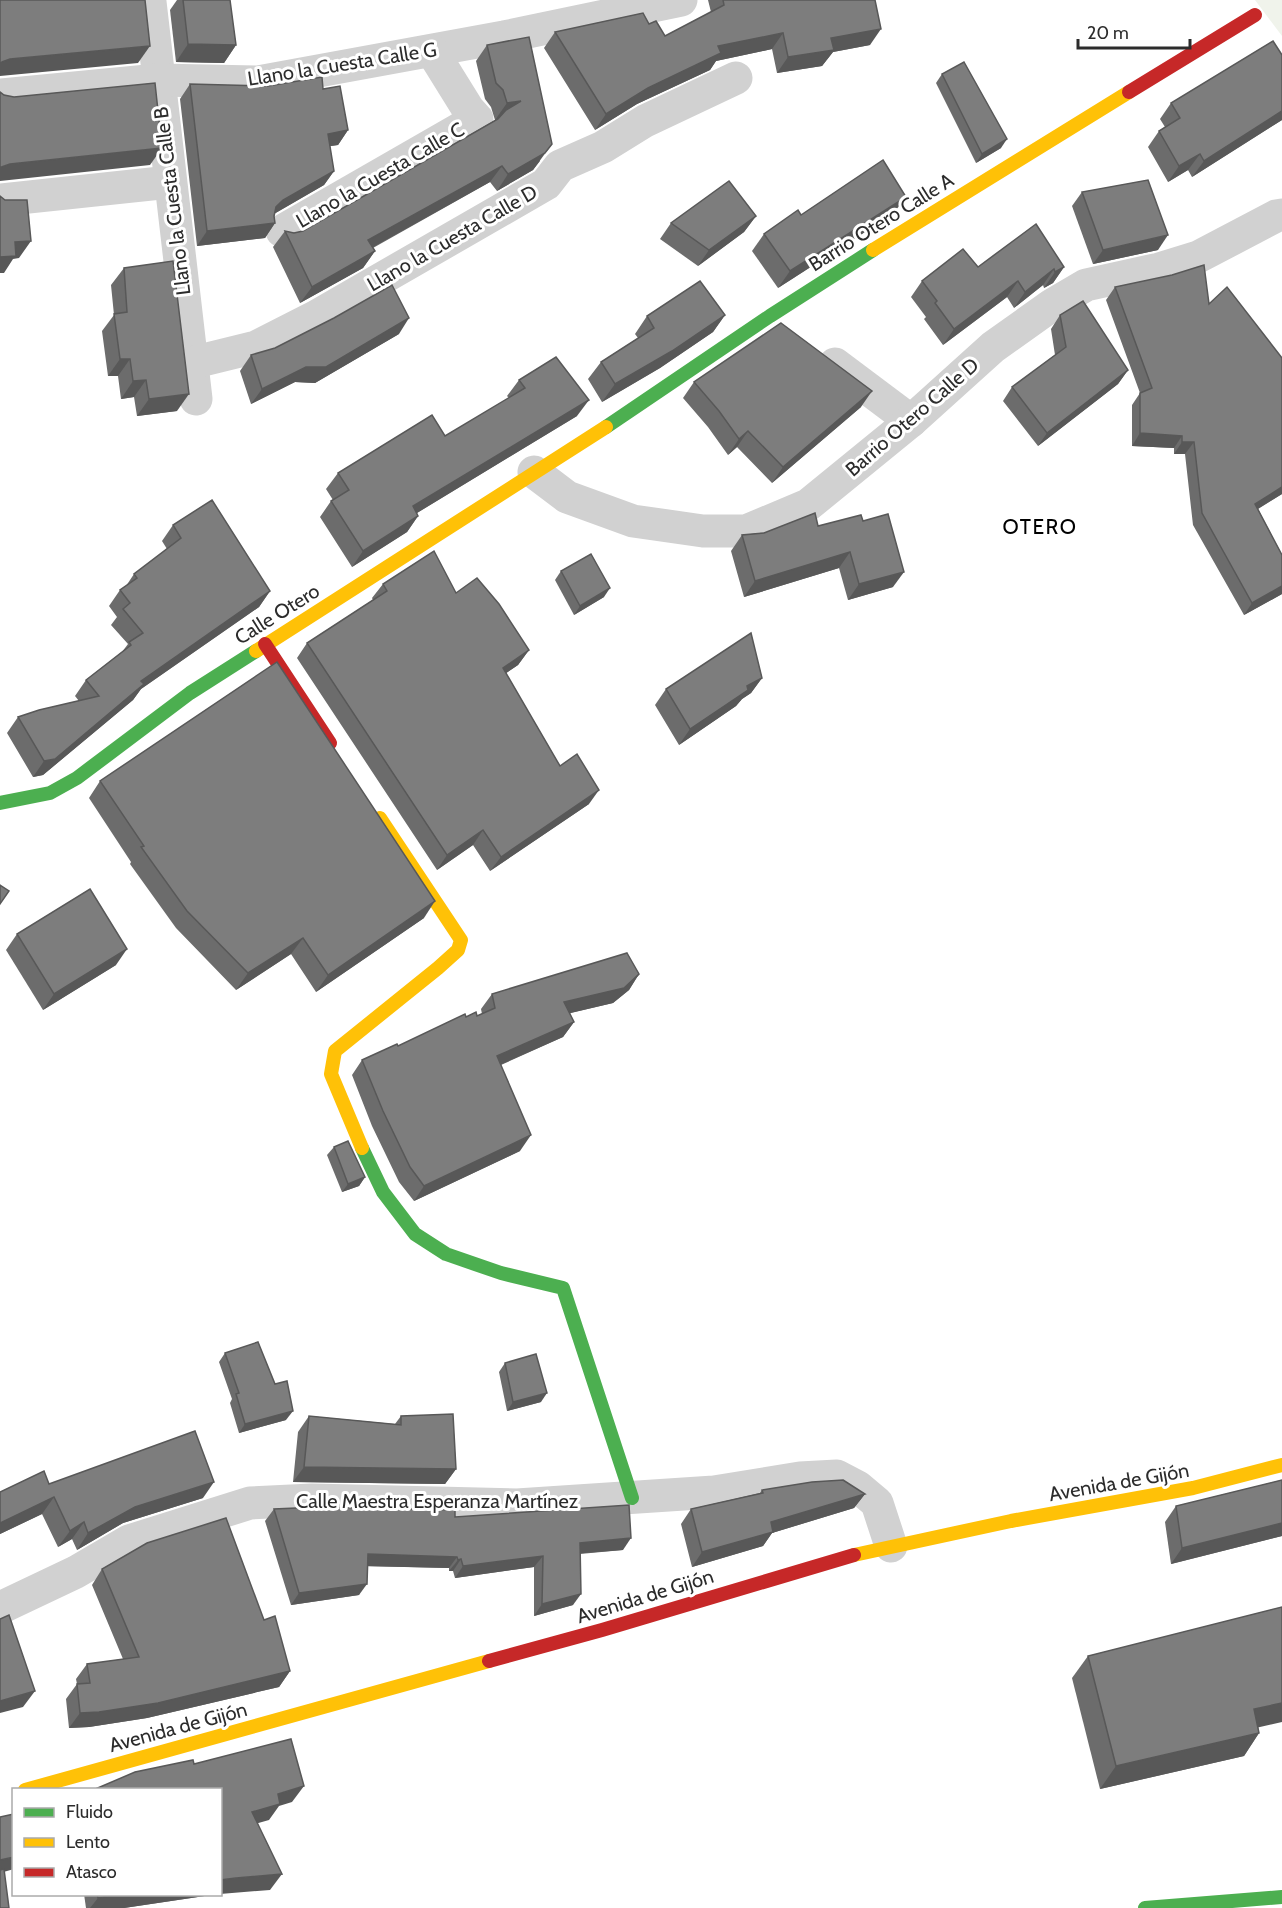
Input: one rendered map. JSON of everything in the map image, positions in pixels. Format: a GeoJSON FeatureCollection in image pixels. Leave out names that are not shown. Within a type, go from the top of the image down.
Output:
{"type":"FeatureCollection","features":[{"type":"Feature","properties":{"kind":"street","name":"Llano la Cuesta Calle G"},"geometry":{"type":"LineString","coordinates":[[0,95],[158,80],[258,82],[432,51],[681,0]]}},
{"type":"Feature","properties":{"kind":"street","name":"Llano la Cuesta Calle B"},"geometry":{"type":"LineString","coordinates":[[150,2],[195,399]]}},
{"type":"Feature","properties":{"kind":"street","name":"Barrio Otero Calle A"},"geometry":{"type":"LineString","coordinates":[[534,472],[624,415],[770,315],[1016,160],[1256,15]]}},
{"type":"Feature","properties":{"kind":"street","name":"Llano la Cuesta Calle C"},"geometry":{"type":"LineString","coordinates":[[282,231],[477,119],[468,109],[432,51]]}},
{"type":"Feature","properties":{"kind":"street","name":"Llano la Cuesta Calle D"},"geometry":{"type":"LineString","coordinates":[[191,363],[256,347],[315,317],[546,184],[560,166],[603,147],[645,121],[736,78]]}},
{"type":"Feature","properties":{"kind":"street"},"geometry":{"type":"LineString","coordinates":[[0,200],[170,182]]}},
{"type":"Feature","properties":{"kind":"street","name":"Barrio Otero Calle D"},"geometry":{"type":"LineString","coordinates":[[534,472],[567,497],[633,521],[703,531],[746,531],[808,506],[910,421],[993,347],[1052,305],[1086,285],[1159,269],[1198,257],[1282,215]]}},
{"type":"Feature","properties":{"kind":"street"},"geometry":{"type":"LineString","coordinates":[[770,315],[910,421]]}},
{"type":"Feature","properties":{"kind":"street","name":"Calle Otero"},"geometry":{"type":"LineString","coordinates":[[0,803],[44,795],[77,778],[190,693],[534,472]]}},
{"type":"Feature","properties":{"kind":"street"},"geometry":{"type":"LineString","coordinates":[[265,644],[336,751]]}},
{"type":"Feature","properties":{"kind":"street"},"geometry":{"type":"LineString","coordinates":[[374,809],[461,940],[458,950],[438,968],[335,1051],[331,1074],[355,1134],[383,1192],[415,1234],[446,1254],[501,1273],[563,1288],[632,1498]]}},
{"type":"Feature","properties":{"kind":"street","name":"Avenida de Gijón"},"geometry":{"type":"LineString","coordinates":[[32,1788],[602,1630],[840,1558],[1011,1521],[1193,1488],[1282,1465]]}},
{"type":"Feature","properties":{"kind":"street","name":"Calle Maestra Esperanza Martínez"},"geometry":{"type":"LineString","coordinates":[[0,1608],[76,1572],[129,1541],[250,1503],[312,1500],[517,1505],[714,1492],[800,1478],[837,1476],[858,1486],[878,1503],[891,1546]]}},
{"type":"Feature","properties":{"kind":"street"},"geometry":{"type":"LineString","coordinates":[[1145,1908],[1282,1897]]}},
{"type":"Feature","properties":{"kind":"shaded area"},"geometry":{"type":"Polygon","coordinates":[[[1255,0],[1282,0],[1282,36],[1255,0]]]}},
{"type":"Feature","properties":{"kind":"building"},"geometry":{"type":"Polygon","coordinates":[[[0,0],[145,0],[150,46],[10,59],[0,64],[0,0]]]}},
{"type":"Feature","properties":{"kind":"building"},"geometry":{"type":"Polygon","coordinates":[[[183,0],[230,0],[236,45],[188,44],[183,0]]]}},
{"type":"Feature","properties":{"kind":"building"},"geometry":{"type":"Polygon","coordinates":[[[723,0],[875,0],[881,29],[831,38],[834,50],[788,57],[783,33],[718,46],[721,53],[648,88],[606,114],[555,32],[643,13],[649,24],[656,21],[665,36],[724,5],[723,0]]]}},
{"type":"Feature","properties":{"kind":"building"},"geometry":{"type":"Polygon","coordinates":[[[529,37],[552,144],[545,153],[508,174],[502,166],[368,240],[375,251],[312,287],[285,231],[294,233],[303,231],[498,119],[506,110],[521,101],[507,103],[503,90],[496,83],[487,45],[529,37]]]}},
{"type":"Feature","properties":{"kind":"building"},"geometry":{"type":"Polygon","coordinates":[[[1273,41],[1282,55],[1282,111],[1204,161],[1200,154],[1179,166],[1159,131],[1180,118],[1171,103],[1273,41]]]}},
{"type":"Feature","properties":{"kind":"building"},"geometry":{"type":"Polygon","coordinates":[[[964,62],[1007,139],[982,154],[942,74],[964,62]]]}},
{"type":"Feature","properties":{"kind":"building"},"geometry":{"type":"Polygon","coordinates":[[[322,77],[323,89],[340,86],[348,130],[328,134],[334,171],[283,200],[276,207],[275,223],[207,231],[190,84],[268,86],[322,77]]]}},
{"type":"Feature","properties":{"kind":"building"},"geometry":{"type":"Polygon","coordinates":[[[155,83],[162,148],[10,164],[0,169],[0,92],[14,97],[155,83]]]}},
{"type":"Feature","properties":{"kind":"building"},"geometry":{"type":"Polygon","coordinates":[[[883,160],[906,197],[790,271],[764,234],[798,210],[801,215],[883,160]]]}},
{"type":"Feature","properties":{"kind":"building"},"geometry":{"type":"Polygon","coordinates":[[[1148,180],[1168,235],[1103,250],[1082,192],[1148,180]]]}},
{"type":"Feature","properties":{"kind":"building"},"geometry":{"type":"Polygon","coordinates":[[[729,181],[756,216],[709,250],[671,223],[729,181]]]}},
{"type":"Feature","properties":{"kind":"building"},"geometry":{"type":"Polygon","coordinates":[[[0,196],[5,200],[27,200],[31,241],[15,242],[16,256],[0,257],[0,196]]]}},
{"type":"Feature","properties":{"kind":"building"},"geometry":{"type":"Polygon","coordinates":[[[1036,224],[1064,267],[1055,272],[1054,269],[1025,292],[1018,281],[954,329],[922,281],[963,249],[978,267],[1036,224]]]}},
{"type":"Feature","properties":{"kind":"building"},"geometry":{"type":"Polygon","coordinates":[[[173,261],[189,394],[149,399],[146,380],[133,381],[130,359],[120,359],[114,314],[127,312],[124,268],[173,261]]]}},
{"type":"Feature","properties":{"kind":"building"},"geometry":{"type":"Polygon","coordinates":[[[1204,265],[1209,304],[1227,287],[1282,358],[1282,487],[1255,504],[1282,555],[1282,586],[1252,603],[1202,513],[1194,442],[1182,442],[1182,436],[1140,433],[1140,393],[1152,388],[1115,287],[1172,275],[1204,265]]]}},
{"type":"Feature","properties":{"kind":"building"},"geometry":{"type":"Polygon","coordinates":[[[700,281],[725,315],[672,351],[615,384],[601,362],[654,328],[647,316],[700,281]]]}},
{"type":"Feature","properties":{"kind":"building"},"geometry":{"type":"Polygon","coordinates":[[[392,285],[409,318],[326,367],[306,367],[262,389],[251,355],[275,348],[392,285]]]}},
{"type":"Feature","properties":{"kind":"building"},"geometry":{"type":"Polygon","coordinates":[[[1083,301],[1128,370],[1047,433],[1012,387],[1066,347],[1060,315],[1083,301]]]}},
{"type":"Feature","properties":{"kind":"building"},"geometry":{"type":"Polygon","coordinates":[[[781,323],[872,391],[783,467],[748,431],[739,439],[694,382],[781,323]]]}},
{"type":"Feature","properties":{"kind":"building"},"geometry":{"type":"Polygon","coordinates":[[[556,357],[589,400],[413,506],[418,516],[363,551],[331,501],[349,490],[338,473],[432,415],[445,436],[525,388],[519,380],[556,357]]]}},
{"type":"Feature","properties":{"kind":"building"},"geometry":{"type":"Polygon","coordinates":[[[212,500],[270,591],[141,681],[144,684],[55,759],[44,761],[18,717],[99,696],[86,680],[131,645],[129,642],[143,633],[123,609],[130,603],[120,590],[137,578],[134,574],[181,538],[173,525],[212,500]]]}},
{"type":"Feature","properties":{"kind":"building"},"geometry":{"type":"Polygon","coordinates":[[[815,513],[818,526],[861,515],[863,521],[888,514],[904,572],[859,584],[850,552],[755,581],[742,535],[764,533],[815,513]]]}},
{"type":"Feature","properties":{"kind":"building"},"geometry":{"type":"Polygon","coordinates":[[[434,551],[456,593],[477,578],[499,604],[529,650],[503,668],[560,766],[577,754],[599,790],[501,857],[483,830],[447,855],[307,643],[387,591],[383,584],[434,551]]]}},
{"type":"Feature","properties":{"kind":"building"},"geometry":{"type":"Polygon","coordinates":[[[591,554],[610,588],[580,606],[561,571],[591,554]]]}},
{"type":"Feature","properties":{"kind":"building"},"geometry":{"type":"Polygon","coordinates":[[[751,633],[762,678],[747,686],[748,690],[690,729],[666,689],[751,633]]]}},
{"type":"Feature","properties":{"kind":"building"},"geometry":{"type":"Polygon","coordinates":[[[277,662],[435,901],[328,975],[303,938],[248,973],[187,911],[141,847],[144,846],[100,781],[277,662]]]}},
{"type":"Feature","properties":{"kind":"building"},"geometry":{"type":"Polygon","coordinates":[[[0,885],[9,891],[0,904],[0,885]]]}},
{"type":"Feature","properties":{"kind":"building"},"geometry":{"type":"Polygon","coordinates":[[[90,889],[127,949],[54,994],[17,934],[90,889]]]}},
{"type":"Feature","properties":{"kind":"building"},"geometry":{"type":"Polygon","coordinates":[[[627,953],[639,974],[624,988],[564,1002],[574,1022],[497,1056],[531,1135],[424,1186],[410,1167],[362,1060],[397,1044],[398,1046],[465,1014],[466,1017],[476,1012],[477,1016],[495,1008],[492,994],[627,953]]]}},
{"type":"Feature","properties":{"kind":"building"},"geometry":{"type":"Polygon","coordinates":[[[348,1141],[365,1177],[348,1184],[334,1147],[348,1141]]]}},
{"type":"Feature","properties":{"kind":"building"},"geometry":{"type":"Polygon","coordinates":[[[258,1342],[275,1384],[287,1381],[293,1411],[245,1424],[236,1394],[239,1393],[225,1353],[258,1342]]]}},
{"type":"Feature","properties":{"kind":"building"},"geometry":{"type":"Polygon","coordinates":[[[536,1354],[547,1393],[513,1402],[505,1363],[536,1354]]]}},
{"type":"Feature","properties":{"kind":"building"},"geometry":{"type":"Polygon","coordinates":[[[453,1414],[456,1469],[304,1467],[309,1416],[401,1425],[401,1416],[453,1414]]]}},
{"type":"Feature","properties":{"kind":"building"},"geometry":{"type":"Polygon","coordinates":[[[195,1431],[214,1482],[135,1507],[88,1533],[84,1522],[70,1531],[54,1497],[0,1523],[0,1492],[44,1471],[49,1484],[195,1431]]]}},
{"type":"Feature","properties":{"kind":"building"},"geometry":{"type":"Polygon","coordinates":[[[843,1480],[865,1494],[771,1522],[773,1532],[702,1552],[691,1509],[763,1493],[762,1490],[812,1482],[843,1480]]]}},
{"type":"Feature","properties":{"kind":"building"},"geometry":{"type":"Polygon","coordinates":[[[1282,1480],[1282,1523],[1182,1548],[1176,1506],[1282,1480]]]}},
{"type":"Feature","properties":{"kind":"building"},"geometry":{"type":"Polygon","coordinates":[[[629,1505],[631,1538],[580,1543],[581,1594],[542,1604],[543,1556],[463,1566],[461,1559],[458,1560],[457,1557],[368,1554],[367,1584],[299,1593],[274,1509],[320,1507],[455,1510],[455,1517],[629,1505]]]}},
{"type":"Feature","properties":{"kind":"building"},"geometry":{"type":"Polygon","coordinates":[[[226,1518],[264,1620],[275,1616],[290,1671],[158,1703],[80,1713],[77,1684],[90,1683],[87,1664],[139,1657],[102,1569],[147,1543],[226,1518]]]}},
{"type":"Feature","properties":{"kind":"building"},"geometry":{"type":"Polygon","coordinates":[[[1282,1607],[1282,1703],[1254,1709],[1259,1733],[1116,1766],[1088,1656],[1282,1607]]]}},
{"type":"Feature","properties":{"kind":"building"},"geometry":{"type":"Polygon","coordinates":[[[9,1615],[35,1691],[0,1701],[0,1619],[9,1615]]]}},
{"type":"Feature","properties":{"kind":"building"},"geometry":{"type":"Polygon","coordinates":[[[291,1739],[304,1786],[278,1794],[280,1804],[252,1812],[282,1874],[222,1880],[222,1788],[98,1788],[135,1772],[193,1760],[194,1764],[291,1739]]]}},
{"type":"Feature","properties":{"kind":"building"},"geometry":{"type":"Polygon","coordinates":[[[12,1814],[12,1857],[0,1860],[0,1817],[12,1814]]]}},
{"type":"Feature","properties":{"kind":"building"},"geometry":{"type":"Polygon","coordinates":[[[4,1869],[9,1908],[0,1908],[0,1870],[4,1869]]]}},
{"type":"Feature","properties":{"kind":"traffic: fast"},"geometry":{"type":"LineString","coordinates":[[606,427],[770,316],[873,250]]}},
{"type":"Feature","properties":{"kind":"traffic: fast"},"geometry":{"type":"LineString","coordinates":[[0,803],[50,793],[77,778],[190,693],[256,651]]}},
{"type":"Feature","properties":{"kind":"traffic: fast"},"geometry":{"type":"LineString","coordinates":[[362,1148],[383,1192],[415,1234],[446,1254],[501,1273],[563,1288],[632,1498]]}},
{"type":"Feature","properties":{"kind":"traffic: fast"},"geometry":{"type":"LineString","coordinates":[[1145,1908],[1282,1897]]}},
{"type":"Feature","properties":{"kind":"traffic: slow"},"geometry":{"type":"LineString","coordinates":[[873,250],[1129,92]]}},
{"type":"Feature","properties":{"kind":"traffic: slow"},"geometry":{"type":"LineString","coordinates":[[256,651],[606,427]]}},
{"type":"Feature","properties":{"kind":"traffic: slow"},"geometry":{"type":"LineString","coordinates":[[362,1148],[331,1074],[335,1051],[438,968],[458,950],[461,940],[380,818]]}},
{"type":"Feature","properties":{"kind":"traffic: slow"},"geometry":{"type":"LineString","coordinates":[[854,1555],[1011,1521],[1193,1488],[1282,1465]]}},
{"type":"Feature","properties":{"kind":"traffic: slow"},"geometry":{"type":"LineString","coordinates":[[32,1788],[489,1661]]}},
{"type":"Feature","properties":{"kind":"traffic: jam"},"geometry":{"type":"LineString","coordinates":[[1129,92],[1255,15]]}},
{"type":"Feature","properties":{"kind":"traffic: jam"},"geometry":{"type":"LineString","coordinates":[[265,644],[330,743]]}},
{"type":"Feature","properties":{"kind":"traffic: jam"},"geometry":{"type":"LineString","coordinates":[[489,1661],[854,1555]]}},
{"type":"Feature","properties":{"kind":"district","name":"OTERO"},"geometry":{"type":"Point","coordinates":[1040,527]}}]}
